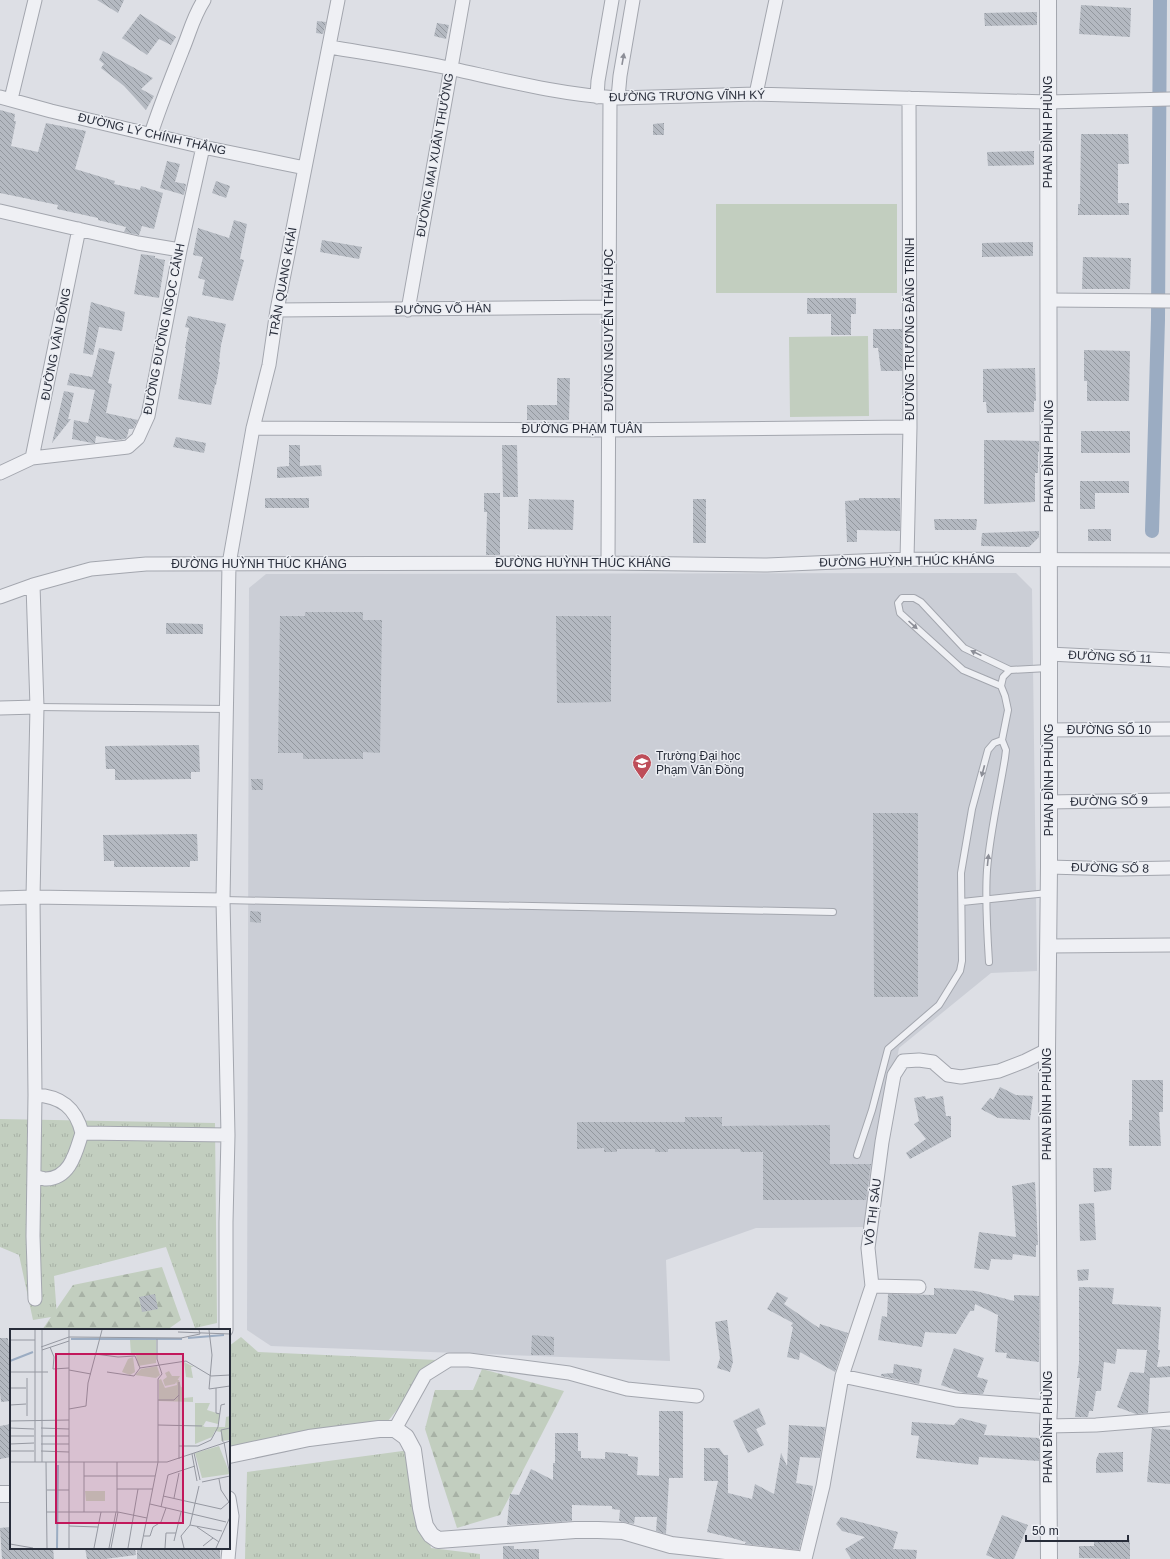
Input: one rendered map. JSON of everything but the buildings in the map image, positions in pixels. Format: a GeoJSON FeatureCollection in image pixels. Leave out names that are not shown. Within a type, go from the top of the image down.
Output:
{"type":"FeatureCollection","features":[{"type":"Feature","properties":{"kind":"street"},"geometry":{"type":"LineString","coordinates":[[5,98],[35,0]]}},
{"type":"Feature","properties":{"kind":"street"},"geometry":{"type":"LineString","coordinates":[[151,134],[159,108],[192,22],[204,0]]}},
{"type":"Feature","properties":{"kind":"street","name":"TRẦN QUANG KHẢI"},"geometry":{"type":"LineString","coordinates":[[226,1329],[228,1135],[223,900],[229,564],[253,428],[269,365],[277,310],[330,47],[338,0]]}},
{"type":"Feature","properties":{"kind":"street","name":"ĐƯỜNG MAI XUÂN THƯỞNG"},"geometry":{"type":"LineString","coordinates":[[408,310],[463,0]]}},
{"type":"Feature","properties":{"kind":"street","name":"ĐƯỜNG NGUYỄN THÁI HỌC"},"geometry":{"type":"LineString","coordinates":[[608,98],[598,81],[612,0]]}},
{"type":"Feature","properties":{"kind":"street","name":"ĐƯỜNG NGUYỄN THÁI HỌC"},"geometry":{"type":"LineString","coordinates":[[608,563],[608,98],[620,76],[633,0]]}},
{"type":"Feature","properties":{"kind":"street"},"geometry":{"type":"LineString","coordinates":[[756,94],[776,0]]}},
{"type":"Feature","properties":{"kind":"street","name":"PHAN ĐÌNH PHÙNG"},"geometry":{"type":"LineString","coordinates":[[1048,0],[1049,893],[1047,1050],[1048,1426],[1050,1559]]}},
{"type":"Feature","properties":{"kind":"street","name":"ĐƯỜNG TRƯƠNG VĨNH KÝ"},"geometry":{"type":"LineString","coordinates":[[330,47],[450,68],[559,92],[608,98],[756,94],[1048,102],[1170,99]]}},
{"type":"Feature","properties":{"kind":"street","name":"ĐƯỜNG LÝ CHÍNH THẮNG"},"geometry":{"type":"LineString","coordinates":[[5,98],[51,111],[203,147],[305,168]]}},
{"type":"Feature","properties":{"kind":"street","name":"ĐƯỜNG TRƯƠNG ĐĂNG TRINH"},"geometry":{"type":"LineString","coordinates":[[908,559],[910,427],[910,98]]}},
{"type":"Feature","properties":{"kind":"street","name":"ĐƯỜNG ĐƯỜNG NGỌC CẢNH"},"geometry":{"type":"LineString","coordinates":[[0,473],[32,458],[128,447],[138,438],[148,416],[180,250],[203,147]]}},
{"type":"Feature","properties":{"kind":"street"},"geometry":{"type":"LineString","coordinates":[[0,211],[138,243],[180,250]]}},
{"type":"Feature","properties":{"kind":"street","name":"ĐƯỜNG VÂN ĐÔNG"},"geometry":{"type":"LineString","coordinates":[[32,458],[79,229]]}},
{"type":"Feature","properties":{"kind":"street"},"geometry":{"type":"LineString","coordinates":[[1049,300],[1170,301]]}},
{"type":"Feature","properties":{"kind":"street","name":"ĐƯỜNG VÕ HÀN"},"geometry":{"type":"LineString","coordinates":[[277,310],[609,307]]}},
{"type":"Feature","properties":{"kind":"street","name":"ĐƯỜNG PHẠM TUÂN"},"geometry":{"type":"LineString","coordinates":[[253,428],[608,430],[910,427]]}},
{"type":"Feature","properties":{"kind":"street","name":"ĐƯỜNG HUỲNH THÚC KHÁNG"},"geometry":{"type":"LineString","coordinates":[[0,597],[33,585],[91,569],[146,564],[608,563],[767,565],[908,559],[1170,560]]}},
{"type":"Feature","properties":{"kind":"street"},"geometry":{"type":"LineString","coordinates":[[33,585],[37,707],[33,897],[35,1298]]}},
{"type":"Feature","properties":{"kind":"street","name":"ĐƯỜNG SỐ 11"},"geometry":{"type":"LineString","coordinates":[[1049,661],[1170,660]]}},
{"type":"Feature","properties":{"kind":"street"},"geometry":{"type":"LineString","coordinates":[[0,708],[37,707]]}},
{"type":"Feature","properties":{"kind":"street","name":"ĐƯỜNG SỐ 10"},"geometry":{"type":"LineString","coordinates":[[1048,730],[1170,729]]}},
{"type":"Feature","properties":{"kind":"street","name":"ĐƯỜNG SỐ 9"},"geometry":{"type":"LineString","coordinates":[[1048,802],[1170,800]]}},
{"type":"Feature","properties":{"kind":"street","name":"ĐƯỜNG SỐ 8"},"geometry":{"type":"LineString","coordinates":[[1049,867],[1120,869],[1170,868]]}},
{"type":"Feature","properties":{"kind":"street"},"geometry":{"type":"LineString","coordinates":[[0,898],[33,897],[223,900]]}},
{"type":"Feature","properties":{"kind":"street"},"geometry":{"type":"LineString","coordinates":[[1048,946],[1170,945]]}},
{"type":"Feature","properties":{"kind":"street","name":"VÕ THỊ SÁU"},"geometry":{"type":"LineString","coordinates":[[805,1559],[823,1486],[842,1376],[872,1286],[868,1248],[882,1142],[894,1075],[903,1061],[919,1060],[933,1062],[948,1075],[961,1077],[999,1071],[1025,1061],[1047,1050]]}},
{"type":"Feature","properties":{"kind":"street"},"geometry":{"type":"LineString","coordinates":[[34,1176],[46,1179],[66,1171],[73,1161],[82,1133],[79,1119],[67,1106],[48,1096],[35,1095]]}},
{"type":"Feature","properties":{"kind":"street"},"geometry":{"type":"LineString","coordinates":[[82,1133],[228,1135]]}},
{"type":"Feature","properties":{"kind":"street"},"geometry":{"type":"LineString","coordinates":[[872,1286],[919,1287]]}},
{"type":"Feature","properties":{"kind":"street"},"geometry":{"type":"LineString","coordinates":[[395,1429],[425,1375],[450,1360],[469,1360],[569,1373],[627,1389],[697,1396]]}},
{"type":"Feature","properties":{"kind":"street"},"geometry":{"type":"LineString","coordinates":[[842,1376],[956,1400],[1049,1407]]}},
{"type":"Feature","properties":{"kind":"street"},"geometry":{"type":"LineString","coordinates":[[1048,1426],[1096,1425],[1170,1419]]}},
{"type":"Feature","properties":{"kind":"street"},"geometry":{"type":"LineString","coordinates":[[230,1455],[309,1438],[379,1429],[395,1429],[406,1437],[413,1450],[425,1526],[431,1536],[438,1540],[574,1530],[623,1531],[670,1545],[798,1559]]}},
{"type":"Feature","properties":{"kind":"street"},"geometry":{"type":"LineString","coordinates":[[230,1504],[232,1516],[230,1538]]}},
{"type":"Feature","properties":{"kind":"street"},"geometry":{"type":"LineString","coordinates":[[228,1559],[229,1549]]}},
{"type":"Feature","properties":{"kind":"lane"},"geometry":{"type":"LineString","coordinates":[[1001,686],[963,670],[900,613],[898,603],[902,598],[914,598],[921,602],[964,648],[1010,670]]}},
{"type":"Feature","properties":{"kind":"lane"},"geometry":{"type":"LineString","coordinates":[[989,962],[986,899],[990,844],[1005,758],[1006,750],[1002,740],[1008,710],[1001,686],[1004,677],[1010,670],[1049,661]]}},
{"type":"Feature","properties":{"kind":"lane"},"geometry":{"type":"LineString","coordinates":[[37,707],[227,709]]}},
{"type":"Feature","properties":{"kind":"lane"},"geometry":{"type":"LineString","coordinates":[[857,1154],[872,1110],[888,1048],[939,1005],[960,971],[962,961],[961,872],[972,809],[988,750],[994,743],[1002,740]]}},
{"type":"Feature","properties":{"kind":"lane"},"geometry":{"type":"LineString","coordinates":[[962,902],[1049,893]]}},
{"type":"Feature","properties":{"kind":"lane"},"geometry":{"type":"LineString","coordinates":[[223,900],[832,912]]}},
{"type":"Feature","properties":{"kind":"shaded area","name":"Trường Đại học Phạm Văn Đồng"},"geometry":{"type":"Polygon","coordinates":[[[1016,573],[1032,589],[1037,971],[991,973],[899,1048],[866,1227],[756,1228],[666,1260],[670,1361],[271,1346],[247,1330],[249,588],[266,574],[1016,573]]]}},
{"type":"Feature","properties":{"kind":"green space"},"geometry":{"type":"Polygon","coordinates":[[[716,204],[897,204],[897,293],[716,293],[716,204]]]}},
{"type":"Feature","properties":{"kind":"green space"},"geometry":{"type":"Polygon","coordinates":[[[868,336],[869,416],[790,417],[789,337],[868,336]]]}},
{"type":"Feature","properties":{"kind":"green space"},"geometry":{"type":"Polygon","coordinates":[[[0,1119],[215,1123],[217,1323],[195,1328],[166,1247],[54,1276],[57,1316],[33,1320],[19,1255],[0,1247],[0,1119]]]}},
{"type":"Feature","properties":{"kind":"green space"},"geometry":{"type":"Polygon","coordinates":[[[162,1267],[181,1320],[168,1329],[43,1329],[73,1285],[162,1267]]]}},
{"type":"Feature","properties":{"kind":"green space"},"geometry":{"type":"Polygon","coordinates":[[[241,1337],[258,1352],[437,1360],[388,1421],[232,1449],[230,1442],[230,1345],[241,1337]]]}},
{"type":"Feature","properties":{"kind":"green space"},"geometry":{"type":"Polygon","coordinates":[[[482,1369],[564,1391],[500,1515],[457,1528],[425,1429],[435,1390],[473,1390],[482,1369]]]}},
{"type":"Feature","properties":{"kind":"green space"},"geometry":{"type":"Polygon","coordinates":[[[410,1450],[431,1548],[480,1554],[480,1559],[245,1559],[247,1472],[410,1450]]]}},
{"type":"Feature","properties":{"kind":"waterway"},"geometry":{"type":"LineString","coordinates":[[1152,531],[1158,320],[1160,0]]}},
{"type":"Feature","properties":{"kind":"place","name":"Trường Đại học Phạm Văn Đồng"},"geometry":{"type":"Point","coordinates":[642,780]}}]}
